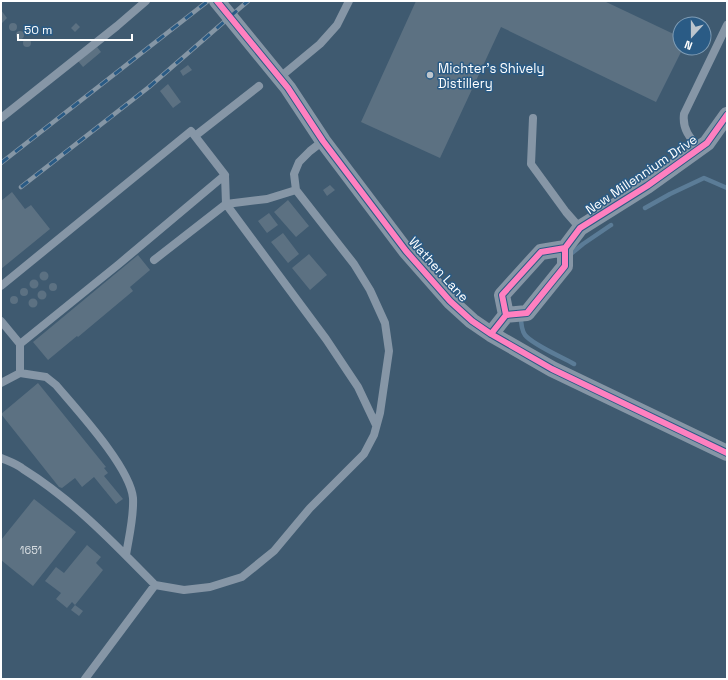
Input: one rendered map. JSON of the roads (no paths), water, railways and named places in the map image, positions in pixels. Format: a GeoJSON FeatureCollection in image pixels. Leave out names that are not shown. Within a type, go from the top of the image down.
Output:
{"type":"FeatureCollection","features":[{"type":"Feature","properties":{"kind":"street","name":"Wathen Lane"},"geometry":{"type":"LineString","coordinates":[[217,1],[279,78],[323,141],[406,251],[450,301],[472,321],[552,370],[727,453]]}},
{"type":"Feature","properties":{"kind":"street","name":"New Millennium Drive"},"geometry":{"type":"LineString","coordinates":[[565,248],[580,228],[647,186],[707,143],[727,115]]}},
{"type":"Feature","properties":{"kind":"street"},"geometry":{"type":"LineString","coordinates":[[491,334],[506,315],[527,313],[566,266],[565,248],[541,252],[502,295],[506,315]]}},
{"type":"Feature","properties":{"kind":"lane"},"geometry":{"type":"LineString","coordinates":[[1,118],[118,26],[146,1]]}},
{"type":"Feature","properties":{"kind":"lane"},"geometry":{"type":"LineString","coordinates":[[279,78],[320,44],[337,25],[348,1]]}},
{"type":"Feature","properties":{"kind":"lane"},"geometry":{"type":"LineString","coordinates":[[699,148],[686,132],[683,121],[684,114],[727,25]]}},
{"type":"Feature","properties":{"kind":"lane"},"geometry":{"type":"LineString","coordinates":[[195,136],[259,86]]}},
{"type":"Feature","properties":{"kind":"lane"},"geometry":{"type":"LineString","coordinates":[[533,118],[531,164],[566,212],[580,228]]}},
{"type":"Feature","properties":{"kind":"lane"},"geometry":{"type":"LineString","coordinates":[[1,286],[191,131],[225,175],[226,204],[326,340],[358,387],[376,425]]}},
{"type":"Feature","properties":{"kind":"lane"},"geometry":{"type":"LineString","coordinates":[[1,458],[22,468],[104,532],[155,585],[184,590],[210,587],[242,577],[274,551],[310,508],[364,454],[374,435],[380,413],[389,351],[385,323],[370,290],[354,264],[296,190],[294,174],[298,162],[323,141]]}},
{"type":"Feature","properties":{"kind":"lane"},"geometry":{"type":"LineString","coordinates":[[20,344],[119,264],[225,175]]}},
{"type":"Feature","properties":{"kind":"lane"},"geometry":{"type":"LineString","coordinates":[[154,260],[226,204],[268,199],[296,190]]}},
{"type":"Feature","properties":{"kind":"lane"},"geometry":{"type":"LineString","coordinates":[[1,321],[20,344],[20,373]]}},
{"type":"Feature","properties":{"kind":"lane"},"geometry":{"type":"LineString","coordinates":[[1,383],[20,373],[46,377],[56,385],[113,455],[127,478],[133,496],[133,518],[126,555]]}},
{"type":"Feature","properties":{"kind":"lane"},"geometry":{"type":"LineString","coordinates":[[85,679],[155,585]]}},
{"type":"Feature","properties":{"kind":"waterway"},"geometry":{"type":"LineString","coordinates":[[645,208],[704,178],[727,188]]}},
{"type":"Feature","properties":{"kind":"waterway"},"geometry":{"type":"LineString","coordinates":[[572,253],[611,225]]}},
{"type":"Feature","properties":{"kind":"waterway"},"geometry":{"type":"LineString","coordinates":[[521,317],[523,330],[529,339],[574,364]]}},
{"type":"Feature","properties":{"kind":"railway"},"geometry":{"type":"LineString","coordinates":[[1,163],[208,1]]}},
{"type":"Feature","properties":{"kind":"railway"},"geometry":{"type":"LineString","coordinates":[[21,187],[149,87],[248,1]]}},
{"type":"Feature","properties":{"kind":"place","name":"Michter's Shively Distillery"},"geometry":{"type":"Point","coordinates":[430,75]}}]}
